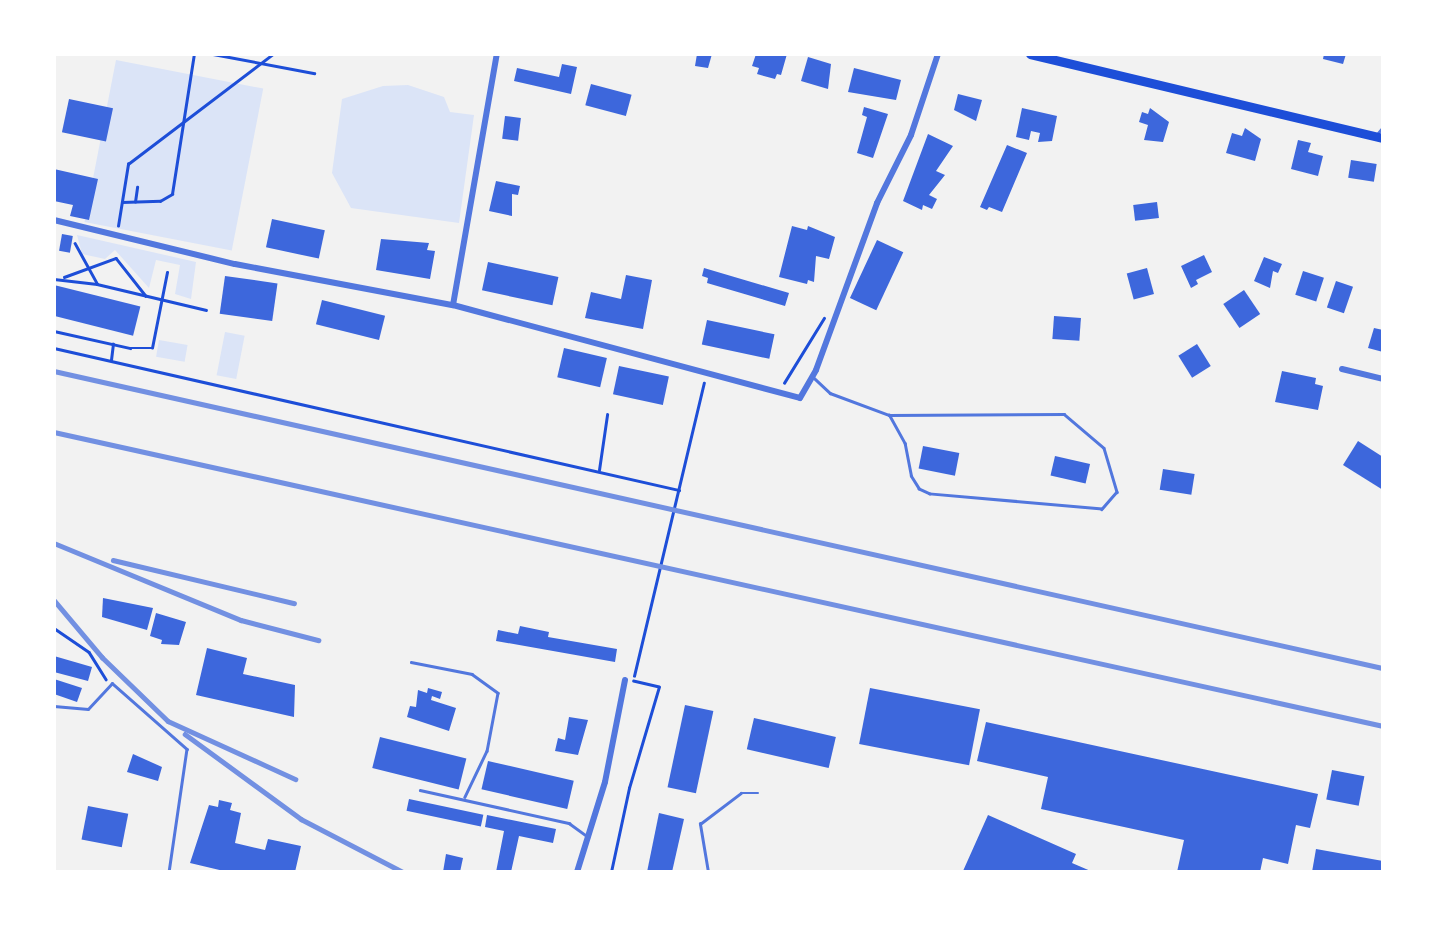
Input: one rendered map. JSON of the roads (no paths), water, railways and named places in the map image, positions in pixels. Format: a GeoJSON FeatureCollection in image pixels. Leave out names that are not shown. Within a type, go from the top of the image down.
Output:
{"type":"FeatureCollection","features":[{"type":"Feature","properties":{"kind":"main road"},"geometry":{"type":"LineString","coordinates":[[1030,54],[1379,137]]}},
{"type":"Feature","properties":{"kind":"street"},"geometry":{"type":"LineString","coordinates":[[453,305],[497,54]]}},
{"type":"Feature","properties":{"kind":"street"},"geometry":{"type":"LineString","coordinates":[[54,220],[235,264],[453,305],[800,398],[813,376],[877,203],[911,135],[938,54]]}},
{"type":"Feature","properties":{"kind":"street"},"geometry":{"type":"LineString","coordinates":[[1342,369],[1383,379]]}},
{"type":"Feature","properties":{"kind":"street"},"geometry":{"type":"LineString","coordinates":[[577,872],[605,782],[625,680]]}},
{"type":"Feature","properties":{"kind":"lane"},"geometry":{"type":"LineString","coordinates":[[1379,137],[1383,127]]}},
{"type":"Feature","properties":{"kind":"lane"},"geometry":{"type":"LineString","coordinates":[[813,376],[830,393],[889,415],[1064,414],[1104,448],[1117,492],[1102,509],[930,495],[919,489],[911,476],[905,444],[889,415]]}},
{"type":"Feature","properties":{"kind":"lane"},"geometry":{"type":"LineString","coordinates":[[411,662],[472,674],[498,693],[487,751],[465,797]]}},
{"type":"Feature","properties":{"kind":"lane"},"geometry":{"type":"LineString","coordinates":[[54,706],[88,709],[108,683],[187,749],[169,872]]}},
{"type":"Feature","properties":{"kind":"lane"},"geometry":{"type":"LineString","coordinates":[[420,790],[465,797],[569,823],[588,837]]}},
{"type":"Feature","properties":{"kind":"lane"},"geometry":{"type":"LineString","coordinates":[[708,872],[701,824],[741,793],[758,793]]}},
{"type":"Feature","properties":{"kind":"railway"},"geometry":{"type":"LineString","coordinates":[[54,371],[1383,668]]}},
{"type":"Feature","properties":{"kind":"railway"},"geometry":{"type":"LineString","coordinates":[[54,432],[1383,726]]}},
{"type":"Feature","properties":{"kind":"railway"},"geometry":{"type":"LineString","coordinates":[[54,543],[241,620],[318,640]]}},
{"type":"Feature","properties":{"kind":"railway"},"geometry":{"type":"LineString","coordinates":[[113,560],[294,603]]}},
{"type":"Feature","properties":{"kind":"railway"},"geometry":{"type":"LineString","coordinates":[[54,600],[102,657],[168,721],[295,779]]}},
{"type":"Feature","properties":{"kind":"railway"},"geometry":{"type":"LineString","coordinates":[[185,734],[301,819],[403,872]]}}]}
